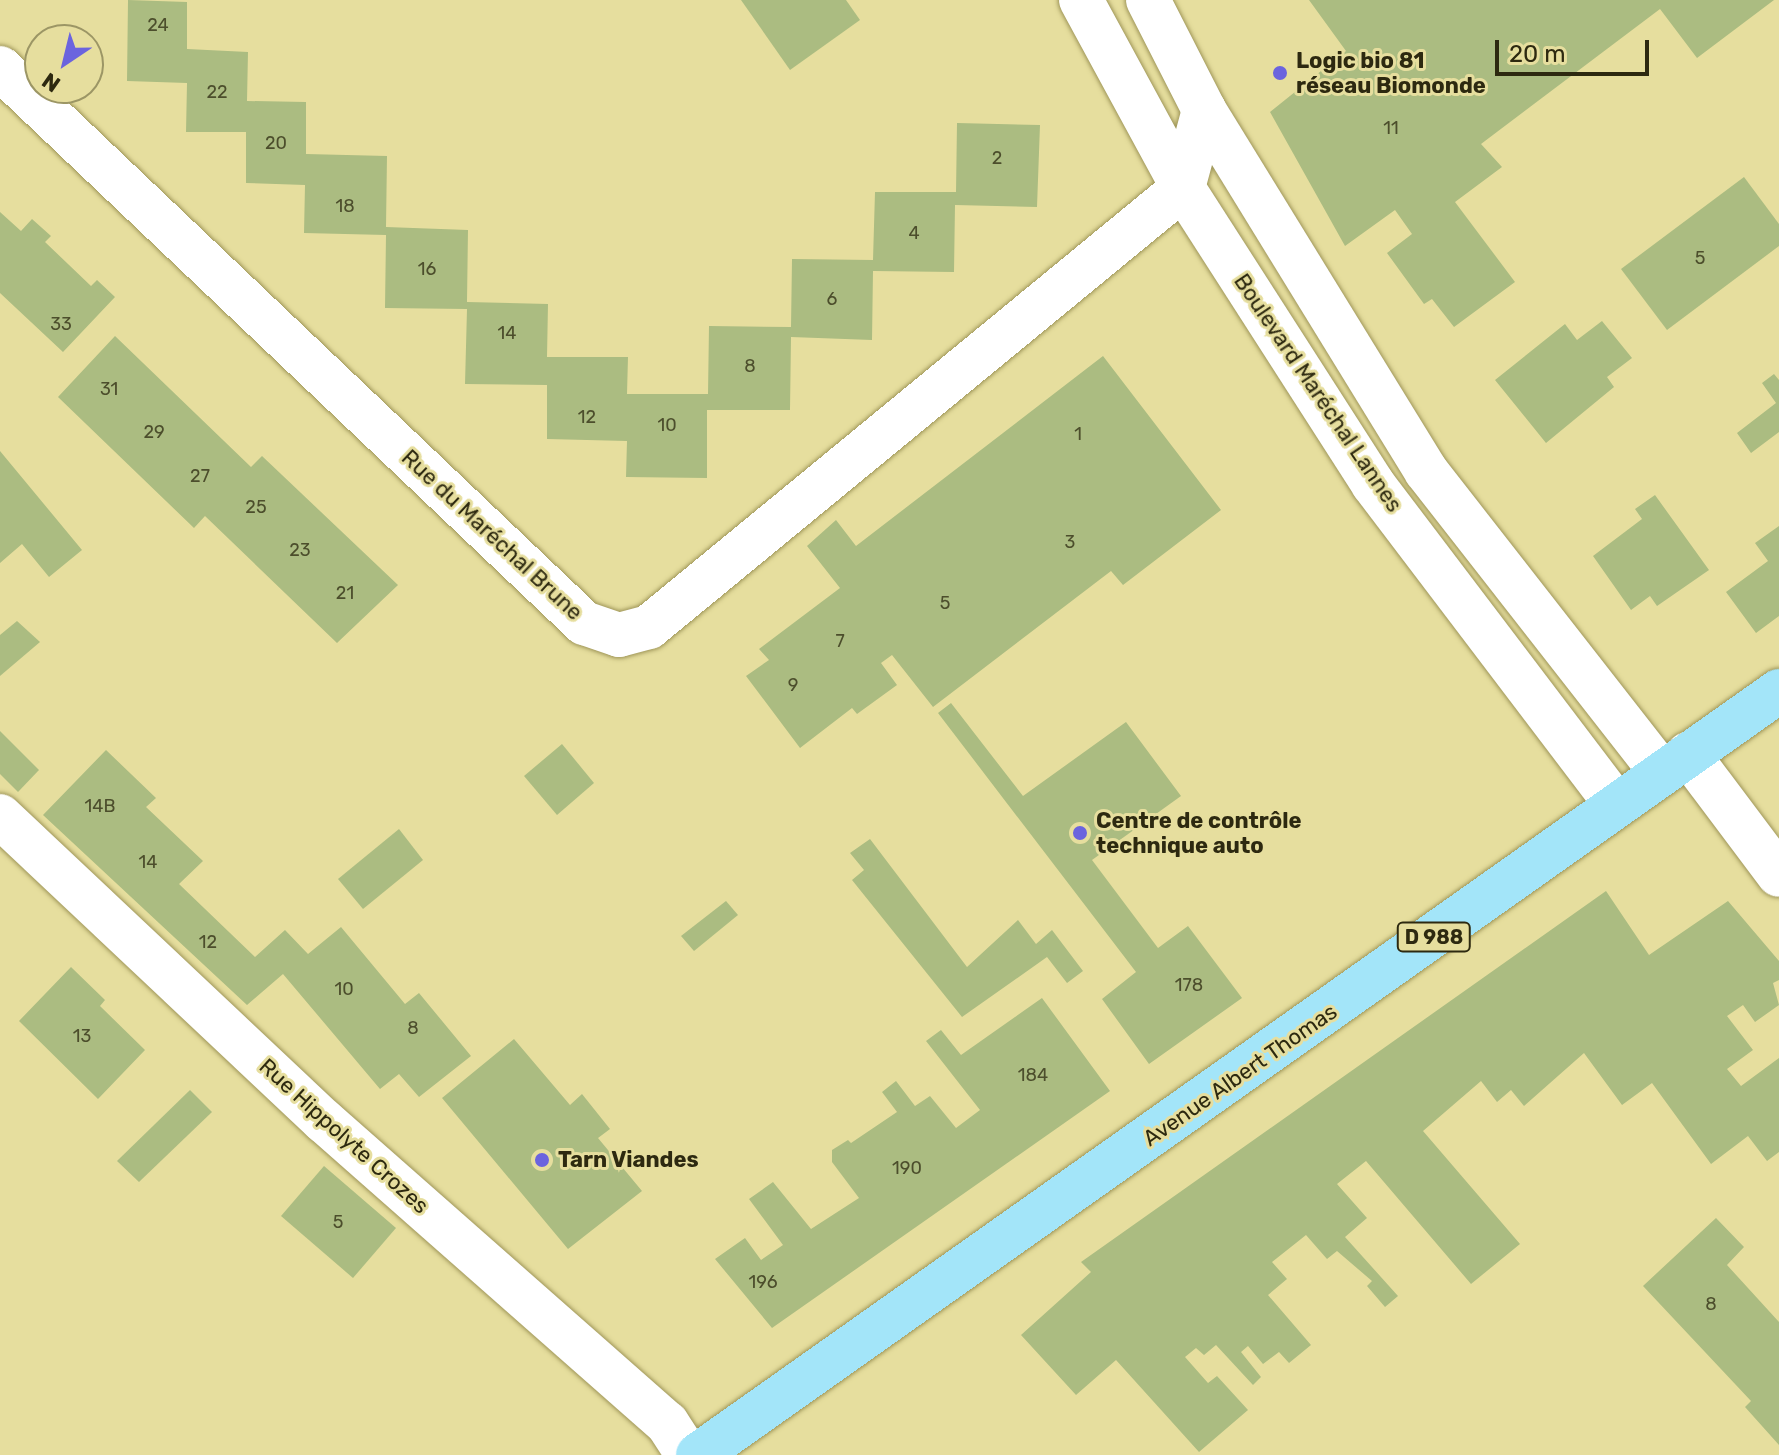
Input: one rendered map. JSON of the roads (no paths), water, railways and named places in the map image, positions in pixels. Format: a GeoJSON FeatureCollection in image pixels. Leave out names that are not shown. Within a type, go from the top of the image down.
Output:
{"type":"FeatureCollection","features":[{"type":"Feature","properties":{"kind":"main road","name":"Avenue Albert Thomas"},"geometry":{"type":"LineString","coordinates":[[698,1455],[1330,1012],[1616,804],[1779,691]]}},
{"type":"Feature","properties":{"kind":"street","name":"Boulevard Maréchal Lannes"},"geometry":{"type":"LineString","coordinates":[[1081,0],[1183,188],[1373,484],[1532,686],[1616,804]]}},
{"type":"Feature","properties":{"kind":"street","name":"Boulevard Maréchal Lannes"},"geometry":{"type":"LineString","coordinates":[[1148,0],[1204,110],[1426,471],[1675,763],[1779,875]]}},
{"type":"Feature","properties":{"kind":"street","name":"Rue du Maréchal Brune"},"geometry":{"type":"LineString","coordinates":[[0,68],[584,623],[619,635],[649,627],[1183,188]]}},
{"type":"Feature","properties":{"kind":"street"},"geometry":{"type":"LineString","coordinates":[[1183,188],[1204,110]]}},
{"type":"Feature","properties":{"kind":"street","name":"Rue Hippolyte Crozes"},"geometry":{"type":"LineString","coordinates":[[0,816],[324,1121],[667,1423],[688,1455]]}},
{"type":"Feature","properties":{"kind":"place","name":"Logic bio 81 réseau Biomonde"},"geometry":{"type":"Point","coordinates":[1280,73]}},
{"type":"Feature","properties":{"kind":"place","name":"Centre de contrôle technique auto"},"geometry":{"type":"Point","coordinates":[1080,833]}},
{"type":"Feature","properties":{"kind":"place","name":"Tarn Viandes"},"geometry":{"type":"Point","coordinates":[542,1160]}}]}
